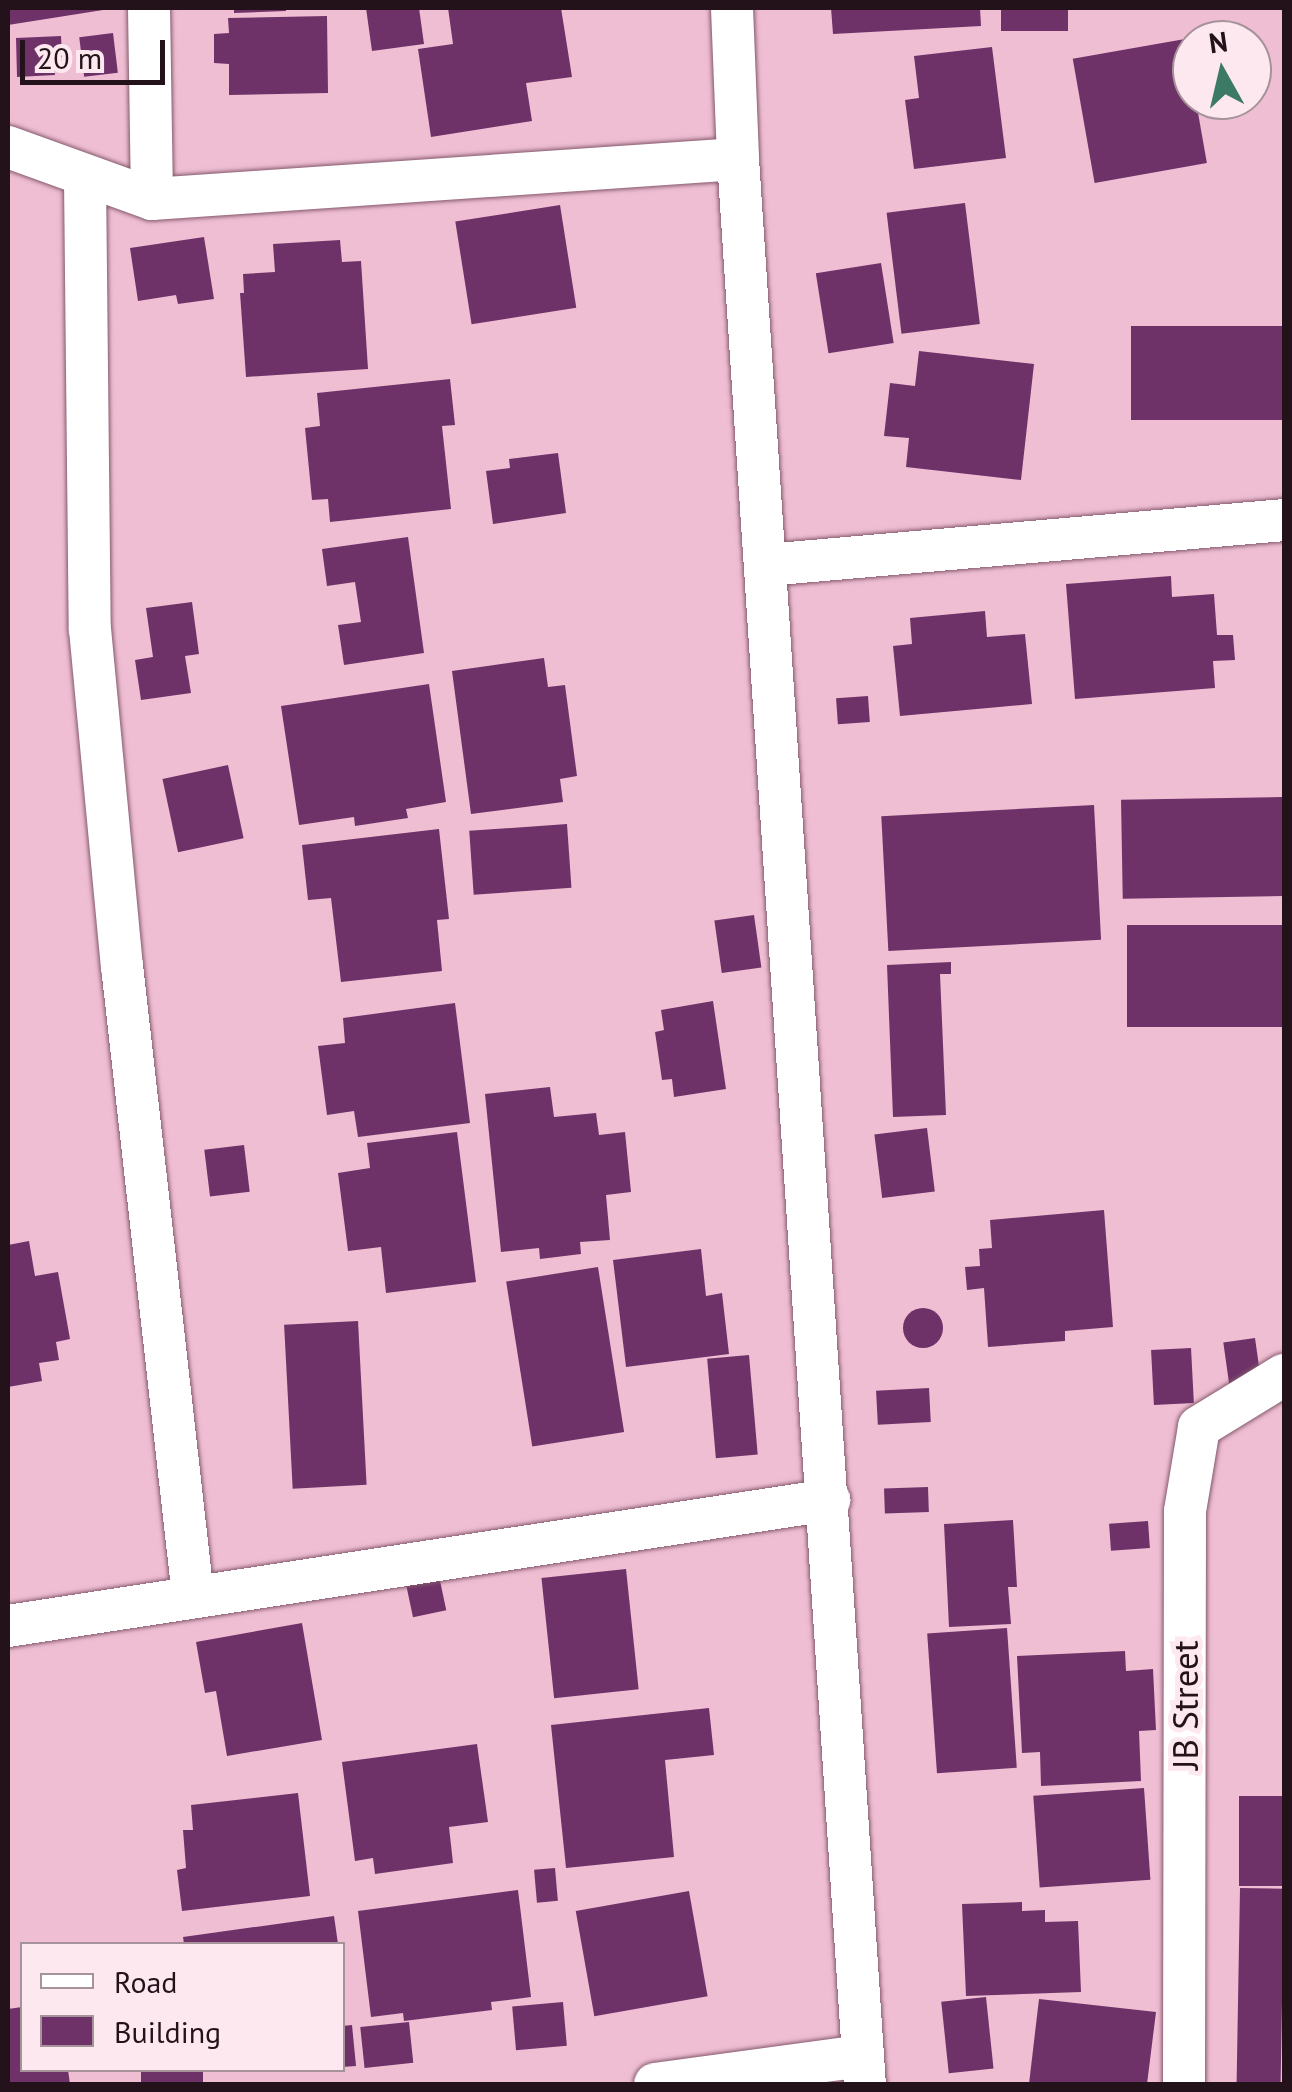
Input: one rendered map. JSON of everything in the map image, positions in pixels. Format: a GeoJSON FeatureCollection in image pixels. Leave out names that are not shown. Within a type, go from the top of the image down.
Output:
{"type":"FeatureCollection","features":[{"type":"Feature","properties":{"kind":"street"},"geometry":{"type":"LineString","coordinates":[[149,8],[152,199]]}},
{"type":"Feature","properties":{"kind":"street"},"geometry":{"type":"LineString","coordinates":[[655,2084],[864,2070],[738,160],[732,8]]}},
{"type":"Feature","properties":{"kind":"street"},"geometry":{"type":"LineString","coordinates":[[8,147],[20,148],[85,178],[152,199],[738,160]]}},
{"type":"Feature","properties":{"kind":"street"},"geometry":{"type":"LineString","coordinates":[[85,178],[90,630],[122,966],[193,1596]]}},
{"type":"Feature","properties":{"kind":"street"},"geometry":{"type":"LineString","coordinates":[[766,566],[1284,520]]}},
{"type":"Feature","properties":{"kind":"street","name":"JB Street"},"geometry":{"type":"LineString","coordinates":[[1184,2084],[1185,1511],[1199,1427],[1284,1375]]}},
{"type":"Feature","properties":{"kind":"street"},"geometry":{"type":"LineString","coordinates":[[8,1626],[829,1500]]}},
{"type":"Feature","properties":{"kind":"building"},"geometry":{"type":"Polygon","coordinates":[[[8,8],[103,8],[103,10],[8,25],[8,8]]]}},
{"type":"Feature","properties":{"kind":"building"},"geometry":{"type":"Polygon","coordinates":[[[234,8],[286,8],[286,11],[234,13],[234,8]]]}},
{"type":"Feature","properties":{"kind":"building"},"geometry":{"type":"Polygon","coordinates":[[[366,8],[419,8],[424,44],[372,51],[366,8]]]}},
{"type":"Feature","properties":{"kind":"building"},"geometry":{"type":"Polygon","coordinates":[[[448,8],[561,8],[572,77],[526,83],[532,121],[431,137],[418,49],[453,44],[448,8]]]}},
{"type":"Feature","properties":{"kind":"building"},"geometry":{"type":"Polygon","coordinates":[[[831,8],[980,8],[981,26],[833,34],[831,8]]]}},
{"type":"Feature","properties":{"kind":"building"},"geometry":{"type":"Polygon","coordinates":[[[1001,8],[1068,8],[1068,31],[1001,31],[1001,8]]]}},
{"type":"Feature","properties":{"kind":"building"},"geometry":{"type":"Polygon","coordinates":[[[327,16],[328,93],[229,95],[229,64],[214,63],[214,34],[229,33],[228,18],[327,16]]]}},
{"type":"Feature","properties":{"kind":"building"},"geometry":{"type":"Polygon","coordinates":[[[113,33],[118,73],[84,77],[79,37],[113,33]]]}},
{"type":"Feature","properties":{"kind":"building"},"geometry":{"type":"Polygon","coordinates":[[[61,36],[62,57],[54,58],[55,75],[17,77],[16,38],[61,36]]]}},
{"type":"Feature","properties":{"kind":"building"},"geometry":{"type":"Polygon","coordinates":[[[1172,41],[1172,120],[1199,120],[1207,163],[1095,183],[1073,59],[1172,41]]]}},
{"type":"Feature","properties":{"kind":"building"},"geometry":{"type":"Polygon","coordinates":[[[992,47],[1006,158],[914,169],[905,100],[919,98],[914,56],[992,47]]]}},
{"type":"Feature","properties":{"kind":"building"},"geometry":{"type":"Polygon","coordinates":[[[965,203],[980,324],[901,334],[887,213],[965,203]]]}},
{"type":"Feature","properties":{"kind":"building"},"geometry":{"type":"Polygon","coordinates":[[[560,205],[576,308],[472,324],[455,222],[560,205]]]}},
{"type":"Feature","properties":{"kind":"building"},"geometry":{"type":"Polygon","coordinates":[[[204,237],[214,299],[178,304],[176,295],[138,301],[130,248],[204,237]]]}},
{"type":"Feature","properties":{"kind":"building"},"geometry":{"type":"Polygon","coordinates":[[[340,240],[342,262],[361,261],[368,369],[246,377],[240,293],[244,293],[243,274],[275,272],[273,244],[340,240]]]}},
{"type":"Feature","properties":{"kind":"building"},"geometry":{"type":"Polygon","coordinates":[[[881,263],[894,343],[828,353],[816,273],[881,263]]]}},
{"type":"Feature","properties":{"kind":"building"},"geometry":{"type":"Polygon","coordinates":[[[1131,326],[1284,326],[1284,420],[1131,420],[1131,326]]]}},
{"type":"Feature","properties":{"kind":"building"},"geometry":{"type":"Polygon","coordinates":[[[919,351],[1034,364],[1021,480],[906,467],[909,438],[884,436],[890,383],[915,386],[919,351]]]}},
{"type":"Feature","properties":{"kind":"building"},"geometry":{"type":"Polygon","coordinates":[[[450,379],[455,425],[442,426],[451,509],[330,522],[328,499],[312,500],[305,428],[320,426],[317,393],[450,379]]]}},
{"type":"Feature","properties":{"kind":"building"},"geometry":{"type":"Polygon","coordinates":[[[558,453],[566,513],[493,524],[486,471],[510,468],[509,459],[558,453]]]}},
{"type":"Feature","properties":{"kind":"building"},"geometry":{"type":"Polygon","coordinates":[[[408,537],[424,653],[344,665],[338,625],[361,622],[355,582],[327,586],[322,549],[408,537]]]}},
{"type":"Feature","properties":{"kind":"building"},"geometry":{"type":"Polygon","coordinates":[[[1171,576],[1172,597],[1214,594],[1217,635],[1233,635],[1235,660],[1213,661],[1215,688],[1075,699],[1066,584],[1171,576]]]}},
{"type":"Feature","properties":{"kind":"building"},"geometry":{"type":"Polygon","coordinates":[[[192,602],[199,654],[185,656],[191,693],[141,700],[135,660],[153,657],[146,608],[192,602]]]}},
{"type":"Feature","properties":{"kind":"building"},"geometry":{"type":"Polygon","coordinates":[[[985,611],[987,637],[1025,634],[1032,704],[900,716],[893,646],[912,644],[910,618],[985,611]]]}},
{"type":"Feature","properties":{"kind":"building"},"geometry":{"type":"Polygon","coordinates":[[[544,658],[548,687],[565,685],[577,776],[560,779],[563,802],[471,814],[452,671],[544,658]]]}},
{"type":"Feature","properties":{"kind":"building"},"geometry":{"type":"Polygon","coordinates":[[[429,684],[446,802],[406,809],[408,818],[355,826],[354,817],[299,825],[281,706],[429,684]]]}},
{"type":"Feature","properties":{"kind":"building"},"geometry":{"type":"Polygon","coordinates":[[[868,696],[870,722],[838,724],[836,698],[868,696]]]}},
{"type":"Feature","properties":{"kind":"building"},"geometry":{"type":"Polygon","coordinates":[[[228,765],[244,838],[178,852],[162,779],[228,765]]]}},
{"type":"Feature","properties":{"kind":"building"},"geometry":{"type":"Polygon","coordinates":[[[1282,797],[1284,896],[1123,899],[1121,800],[1282,797]]]}},
{"type":"Feature","properties":{"kind":"building"},"geometry":{"type":"Polygon","coordinates":[[[1094,805],[1101,940],[888,951],[881,816],[1094,805]]]}},
{"type":"Feature","properties":{"kind":"building"},"geometry":{"type":"Polygon","coordinates":[[[567,824],[571,888],[474,895],[469,831],[567,824]]]}},
{"type":"Feature","properties":{"kind":"building"},"geometry":{"type":"Polygon","coordinates":[[[439,829],[449,919],[437,920],[442,971],[341,982],[331,898],[308,900],[302,845],[439,829]]]}},
{"type":"Feature","properties":{"kind":"building"},"geometry":{"type":"Polygon","coordinates":[[[754,915],[761,967],[722,973],[714,921],[754,915]]]}},
{"type":"Feature","properties":{"kind":"building"},"geometry":{"type":"Polygon","coordinates":[[[1127,925],[1284,925],[1284,1027],[1127,1027],[1127,925]]]}},
{"type":"Feature","properties":{"kind":"building"},"geometry":{"type":"Polygon","coordinates":[[[951,962],[951,974],[940,974],[946,1115],[893,1117],[887,965],[951,962]]]}},
{"type":"Feature","properties":{"kind":"building"},"geometry":{"type":"Polygon","coordinates":[[[713,1001],[726,1089],[674,1097],[672,1079],[662,1080],[655,1032],[664,1030],[661,1010],[713,1001]]]}},
{"type":"Feature","properties":{"kind":"building"},"geometry":{"type":"Polygon","coordinates":[[[455,1003],[470,1123],[358,1137],[354,1111],[327,1115],[318,1046],[345,1043],[343,1018],[455,1003]]]}},
{"type":"Feature","properties":{"kind":"building"},"geometry":{"type":"Polygon","coordinates":[[[550,1087],[554,1117],[596,1113],[599,1135],[625,1132],[631,1192],[606,1195],[610,1240],[580,1242],[581,1254],[540,1259],[539,1248],[501,1252],[485,1094],[550,1087]]]}},
{"type":"Feature","properties":{"kind":"building"},"geometry":{"type":"Polygon","coordinates":[[[927,1128],[935,1192],[882,1198],[874,1134],[927,1128]]]}},
{"type":"Feature","properties":{"kind":"building"},"geometry":{"type":"Polygon","coordinates":[[[457,1132],[476,1282],[386,1293],[381,1247],[348,1251],[338,1173],[370,1168],[367,1143],[457,1132]]]}},
{"type":"Feature","properties":{"kind":"building"},"geometry":{"type":"Polygon","coordinates":[[[244,1145],[250,1192],[210,1197],[204,1150],[244,1145]]]}},
{"type":"Feature","properties":{"kind":"building"},"geometry":{"type":"Polygon","coordinates":[[[1104,1210],[1113,1327],[1065,1331],[1065,1341],[988,1347],[984,1288],[967,1290],[965,1267],[980,1266],[979,1249],[992,1248],[990,1220],[1104,1210]]]}},
{"type":"Feature","properties":{"kind":"building"},"geometry":{"type":"Polygon","coordinates":[[[29,1241],[35,1276],[58,1272],[70,1339],[56,1342],[59,1360],[39,1363],[42,1381],[8,1387],[8,1245],[29,1241]]]}},
{"type":"Feature","properties":{"kind":"building"},"geometry":{"type":"Polygon","coordinates":[[[701,1249],[706,1296],[722,1293],[729,1354],[626,1367],[613,1260],[701,1249]]]}},
{"type":"Feature","properties":{"kind":"building"},"geometry":{"type":"Polygon","coordinates":[[[598,1267],[624,1432],[532,1446],[506,1282],[598,1267]]]}},
{"type":"Feature","properties":{"kind":"building"},"geometry":{"type":"Polygon","coordinates":[[[923,1308],[937,1314],[943,1328],[937,1342],[923,1348],[909,1342],[903,1328],[909,1314],[923,1308]]]}},
{"type":"Feature","properties":{"kind":"building"},"geometry":{"type":"Polygon","coordinates":[[[358,1321],[367,1485],[293,1489],[284,1325],[358,1321]]]}},
{"type":"Feature","properties":{"kind":"building"},"geometry":{"type":"Polygon","coordinates":[[[1255,1338],[1261,1383],[1230,1387],[1223,1342],[1255,1338]]]}},
{"type":"Feature","properties":{"kind":"building"},"geometry":{"type":"Polygon","coordinates":[[[1191,1348],[1194,1403],[1154,1405],[1151,1350],[1191,1348]]]}},
{"type":"Feature","properties":{"kind":"building"},"geometry":{"type":"Polygon","coordinates":[[[749,1355],[758,1455],[716,1458],[707,1359],[749,1355]]]}},
{"type":"Feature","properties":{"kind":"building"},"geometry":{"type":"Polygon","coordinates":[[[929,1388],[931,1422],[878,1425],[876,1391],[929,1388]]]}},
{"type":"Feature","properties":{"kind":"building"},"geometry":{"type":"Polygon","coordinates":[[[928,1487],[929,1512],[885,1514],[884,1489],[928,1487]]]}},
{"type":"Feature","properties":{"kind":"building"},"geometry":{"type":"Polygon","coordinates":[[[1013,1520],[1017,1587],[1008,1587],[1011,1624],[949,1627],[944,1524],[1013,1520]]]}},
{"type":"Feature","properties":{"kind":"building"},"geometry":{"type":"Polygon","coordinates":[[[1148,1521],[1150,1548],[1111,1551],[1109,1524],[1148,1521]]]}},
{"type":"Feature","properties":{"kind":"building"},"geometry":{"type":"Polygon","coordinates":[[[626,1569],[639,1689],[554,1698],[541,1578],[626,1569]]]}},
{"type":"Feature","properties":{"kind":"building"},"geometry":{"type":"Polygon","coordinates":[[[439,1576],[446,1610],[413,1617],[406,1583],[439,1576]]]}},
{"type":"Feature","properties":{"kind":"building"},"geometry":{"type":"Polygon","coordinates":[[[302,1623],[322,1740],[227,1756],[216,1691],[205,1693],[196,1642],[302,1623]]]}},
{"type":"Feature","properties":{"kind":"building"},"geometry":{"type":"Polygon","coordinates":[[[1007,1628],[1017,1768],[937,1773],[927,1634],[1007,1628]]]}},
{"type":"Feature","properties":{"kind":"building"},"geometry":{"type":"Polygon","coordinates":[[[1125,1651],[1126,1671],[1153,1669],[1156,1730],[1139,1731],[1141,1781],[1041,1786],[1040,1752],[1022,1753],[1017,1656],[1125,1651]]]}},
{"type":"Feature","properties":{"kind":"building"},"geometry":{"type":"Polygon","coordinates":[[[709,1708],[714,1755],[665,1760],[674,1857],[566,1868],[551,1725],[709,1708]]]}},
{"type":"Feature","properties":{"kind":"building"},"geometry":{"type":"Polygon","coordinates":[[[477,1744],[488,1822],[449,1827],[453,1863],[375,1874],[373,1858],[355,1861],[342,1762],[477,1744]]]}},
{"type":"Feature","properties":{"kind":"building"},"geometry":{"type":"Polygon","coordinates":[[[1144,1788],[1150,1880],[1040,1888],[1033,1796],[1144,1788]]]}},
{"type":"Feature","properties":{"kind":"building"},"geometry":{"type":"Polygon","coordinates":[[[298,1793],[310,1896],[182,1911],[177,1870],[186,1868],[183,1830],[193,1830],[191,1805],[298,1793]]]}},
{"type":"Feature","properties":{"kind":"building"},"geometry":{"type":"Polygon","coordinates":[[[1239,1796],[1284,1796],[1284,1886],[1239,1886],[1239,1796]]]}},
{"type":"Feature","properties":{"kind":"building"},"geometry":{"type":"Polygon","coordinates":[[[555,1868],[558,1901],[537,1903],[534,1870],[555,1868]]]}},
{"type":"Feature","properties":{"kind":"building"},"geometry":{"type":"Polygon","coordinates":[[[1240,1888],[1284,1889],[1281,2084],[1237,2084],[1240,1888]]]}},
{"type":"Feature","properties":{"kind":"building"},"geometry":{"type":"Polygon","coordinates":[[[518,1890],[531,1997],[491,2002],[492,2010],[404,2021],[403,2013],[371,2017],[358,1911],[518,1890]]]}},
{"type":"Feature","properties":{"kind":"building"},"geometry":{"type":"Polygon","coordinates":[[[689,1891],[708,1996],[594,2016],[576,1911],[689,1891]]]}},
{"type":"Feature","properties":{"kind":"building"},"geometry":{"type":"Polygon","coordinates":[[[1022,1902],[1022,1911],[1045,1910],[1045,1922],[1078,1921],[1081,1992],[966,1996],[962,1904],[1022,1902]]]}},
{"type":"Feature","properties":{"kind":"building"},"geometry":{"type":"Polygon","coordinates":[[[334,1916],[338,1942],[184,1942],[183,1937],[334,1916]]]}},
{"type":"Feature","properties":{"kind":"building"},"geometry":{"type":"Polygon","coordinates":[[[986,1997],[994,2069],[949,2073],[941,2002],[986,1997]]]}},
{"type":"Feature","properties":{"kind":"building"},"geometry":{"type":"Polygon","coordinates":[[[1039,1999],[1156,2012],[1147,2084],[1029,2084],[1039,1999]]]}},
{"type":"Feature","properties":{"kind":"building"},"geometry":{"type":"Polygon","coordinates":[[[563,2002],[567,2046],[516,2050],[512,2006],[563,2002]]]}},
{"type":"Feature","properties":{"kind":"building"},"geometry":{"type":"Polygon","coordinates":[[[20,2007],[20,2072],[68,2072],[70,2084],[8,2084],[8,2009],[20,2007]]]}},
{"type":"Feature","properties":{"kind":"building"},"geometry":{"type":"Polygon","coordinates":[[[409,2022],[413,2063],[365,2068],[360,2027],[409,2022]]]}},
{"type":"Feature","properties":{"kind":"building"},"geometry":{"type":"Polygon","coordinates":[[[352,2025],[356,2066],[345,2067],[345,2026],[352,2025]]]}},
{"type":"Feature","properties":{"kind":"building"},"geometry":{"type":"Polygon","coordinates":[[[141,2072],[203,2072],[203,2084],[141,2084],[141,2072]]]}}]}
